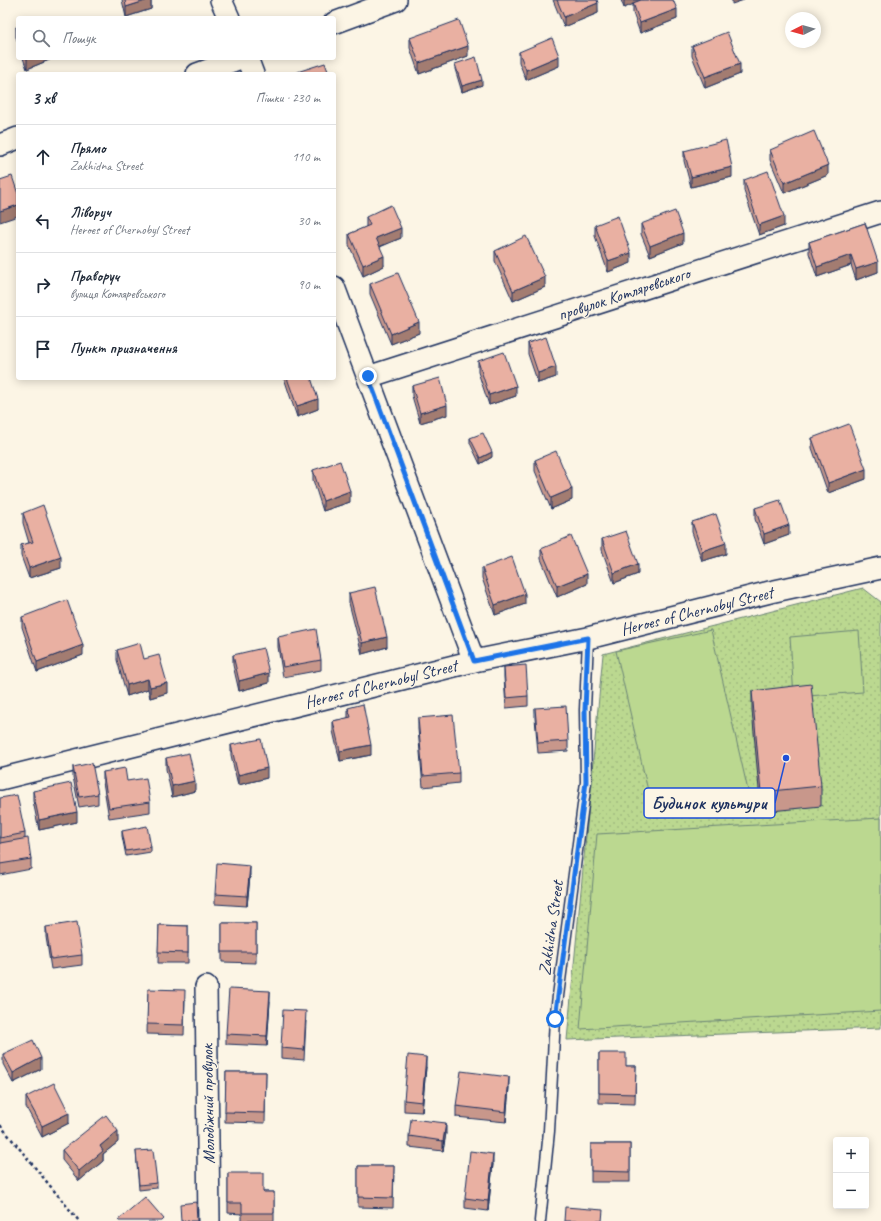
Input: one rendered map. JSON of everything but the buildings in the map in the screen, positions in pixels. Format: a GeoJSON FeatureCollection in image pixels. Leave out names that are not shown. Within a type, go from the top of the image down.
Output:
{"type":"FeatureCollection","features":[{"type":"Feature","properties":{"kind":"street"},"geometry":{"type":"LineString","coordinates":[[221,0],[228,16]]}},
{"type":"Feature","properties":{"kind":"street"},"geometry":{"type":"LineString","coordinates":[[336,22],[396,0]]}},
{"type":"Feature","properties":{"kind":"street"},"geometry":{"type":"LineString","coordinates":[[202,72],[236,60]]}},
{"type":"Feature","properties":{"kind":"street"},"geometry":{"type":"LineString","coordinates":[[248,60],[252,72]]}},
{"type":"Feature","properties":{"kind":"street"},"geometry":{"type":"LineString","coordinates":[[0,145],[16,139]]}},
{"type":"Feature","properties":{"kind":"street","name":"провулок Котляревського"},"geometry":{"type":"LineString","coordinates":[[368,376],[881,212]]}},
{"type":"Feature","properties":{"kind":"street"},"geometry":{"type":"LineString","coordinates":[[336,292],[474,661]]}},
{"type":"Feature","properties":{"kind":"street","name":"Heroes of Chernobyl Street"},"geometry":{"type":"LineString","coordinates":[[0,779],[474,661],[588,638],[770,592],[881,568]]}},
{"type":"Feature","properties":{"kind":"street","name":"Молодіжний провулок"},"geometry":{"type":"LineString","coordinates":[[206,986],[209,1221]]}},
{"type":"Feature","properties":{"kind":"lane","name":"Zakhidna Street"},"geometry":{"type":"LineString","coordinates":[[540,1221],[549,1131],[555,1019],[586,782],[585,710],[588,638]]}},
{"type":"Feature","properties":{"kind":"path"},"geometry":{"type":"LineString","coordinates":[[0,1125],[78,1221]]}},
{"type":"Feature","properties":{"kind":"green space"},"geometry":{"type":"Polygon","coordinates":[[[863,588],[881,602],[881,1028],[567,1040],[603,654],[863,588]]]}},
{"type":"Feature","properties":{"kind":"green space"},"geometry":{"type":"Polygon","coordinates":[[[711,630],[749,795],[654,817],[616,651],[711,630]]]}},
{"type":"Feature","properties":{"kind":"green space"},"geometry":{"type":"Polygon","coordinates":[[[859,631],[863,692],[794,697],[790,637],[859,631]]]}},
{"type":"Feature","properties":{"kind":"green space"},"geometry":{"type":"Polygon","coordinates":[[[881,818],[881,1011],[580,1029],[597,834],[881,818]]]}},
{"type":"Feature","properties":{"kind":"place","name":"Будинок культури"},"geometry":{"type":"Point","coordinates":[786,758]}},
{"type":"Feature","properties":{"kind":"route"},"geometry":{"type":"LineString","coordinates":[[368,376],[474,661],[588,638],[585,710],[586,782],[555,1019]]}}]}
